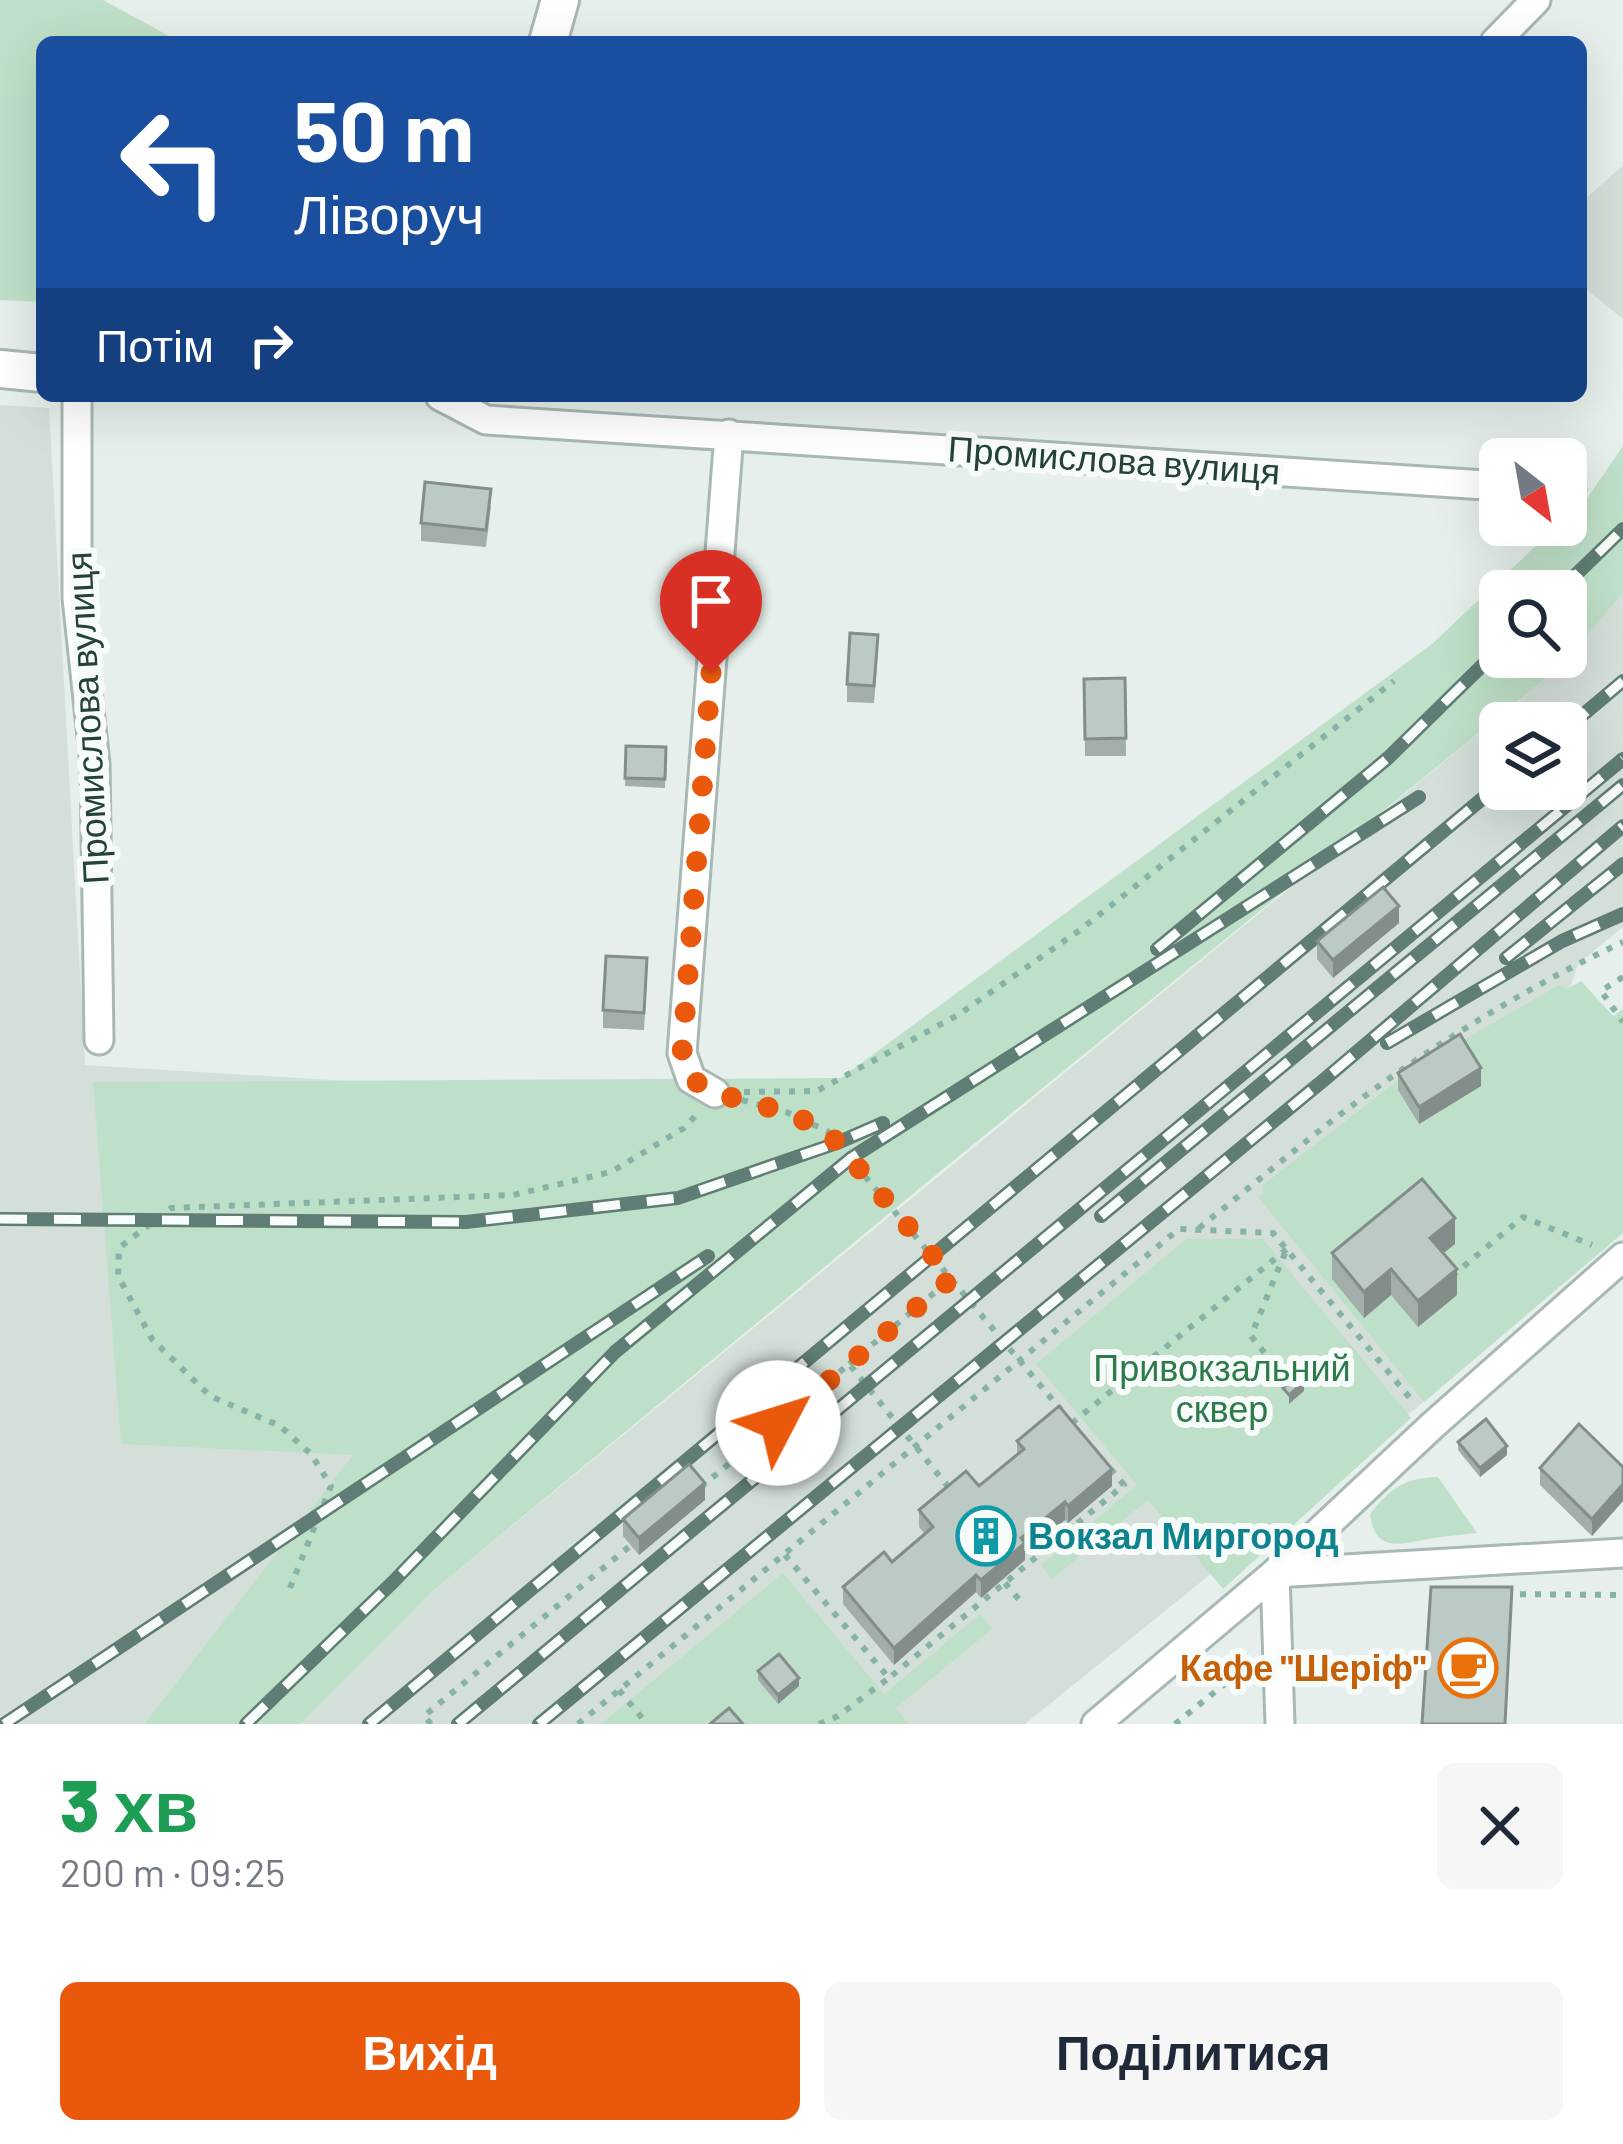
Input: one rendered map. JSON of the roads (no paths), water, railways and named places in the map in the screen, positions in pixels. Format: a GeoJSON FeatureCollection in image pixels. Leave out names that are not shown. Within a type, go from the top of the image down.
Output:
{"type":"FeatureCollection","features":[{"type":"Feature","properties":{"kind":"street"},"geometry":{"type":"LineString","coordinates":[[550,36],[560,0]]}},
{"type":"Feature","properties":{"kind":"street"},"geometry":{"type":"LineString","coordinates":[[1501,36],[1536,0]]}},
{"type":"Feature","properties":{"kind":"street"},"geometry":{"type":"LineString","coordinates":[[0,369],[36,372]]}},
{"type":"Feature","properties":{"kind":"street","name":"Промислова вулиця"},"geometry":{"type":"LineString","coordinates":[[76,402],[77,598],[95,764],[100,1040]]}},
{"type":"Feature","properties":{"kind":"street","name":"Промислова вулиця"},"geometry":{"type":"LineString","coordinates":[[452,402],[486,420],[1479,485]]}},
{"type":"Feature","properties":{"kind":"street"},"geometry":{"type":"LineString","coordinates":[[715,1093],[691,1079],[682,1053],[729,434]]}},
{"type":"Feature","properties":{"kind":"street"},"geometry":{"type":"LineString","coordinates":[[1096,1724],[1275,1573],[1613,1253]]}},
{"type":"Feature","properties":{"kind":"street"},"geometry":{"type":"LineString","coordinates":[[1275,1573],[1623,1553]]}},
{"type":"Feature","properties":{"kind":"street"},"geometry":{"type":"LineString","coordinates":[[1275,1573],[1280,1724]]}},
{"type":"Feature","properties":{"kind":"railway"},"geometry":{"type":"LineString","coordinates":[[1581,570],[1623,529]]}},
{"type":"Feature","properties":{"kind":"railway"},"geometry":{"type":"LineString","coordinates":[[1157,949],[1388,758],[1479,669]]}},
{"type":"Feature","properties":{"kind":"railway"},"geometry":{"type":"LineString","coordinates":[[1587,711],[1623,681]]}},
{"type":"Feature","properties":{"kind":"railway"},"geometry":{"type":"LineString","coordinates":[[458,1724],[1623,759]]}},
{"type":"Feature","properties":{"kind":"railway"},"geometry":{"type":"LineString","coordinates":[[1101,1216],[1623,785]]}},
{"type":"Feature","properties":{"kind":"railway"},"geometry":{"type":"LineString","coordinates":[[246,1724],[393,1582],[615,1352],[851,1158],[1419,797]]}},
{"type":"Feature","properties":{"kind":"railway"},"geometry":{"type":"LineString","coordinates":[[369,1724],[1479,801]]}},
{"type":"Feature","properties":{"kind":"railway"},"geometry":{"type":"LineString","coordinates":[[539,1724],[1325,1079],[1623,826]]}},
{"type":"Feature","properties":{"kind":"railway"},"geometry":{"type":"LineString","coordinates":[[1506,958],[1623,864]]}},
{"type":"Feature","properties":{"kind":"railway"},"geometry":{"type":"LineString","coordinates":[[1387,1043],[1562,941],[1623,914]]}},
{"type":"Feature","properties":{"kind":"railway"},"geometry":{"type":"LineString","coordinates":[[0,1219],[466,1222],[678,1198],[883,1123]]}},
{"type":"Feature","properties":{"kind":"railway"},"geometry":{"type":"LineString","coordinates":[[4,1724],[708,1256]]}},
{"type":"Feature","properties":{"kind":"place","name":"Вокзал Миргород"},"geometry":{"type":"Point","coordinates":[986,1536]}},
{"type":"Feature","properties":{"kind":"place","name":"Кафе \"Шеріф\""},"geometry":{"type":"Point","coordinates":[1468,1668]}},
{"type":"Feature","properties":{"kind":"park label","name":"Привокзальний сквер"},"geometry":{"type":"Point","coordinates":[1222,1388]}}]}
